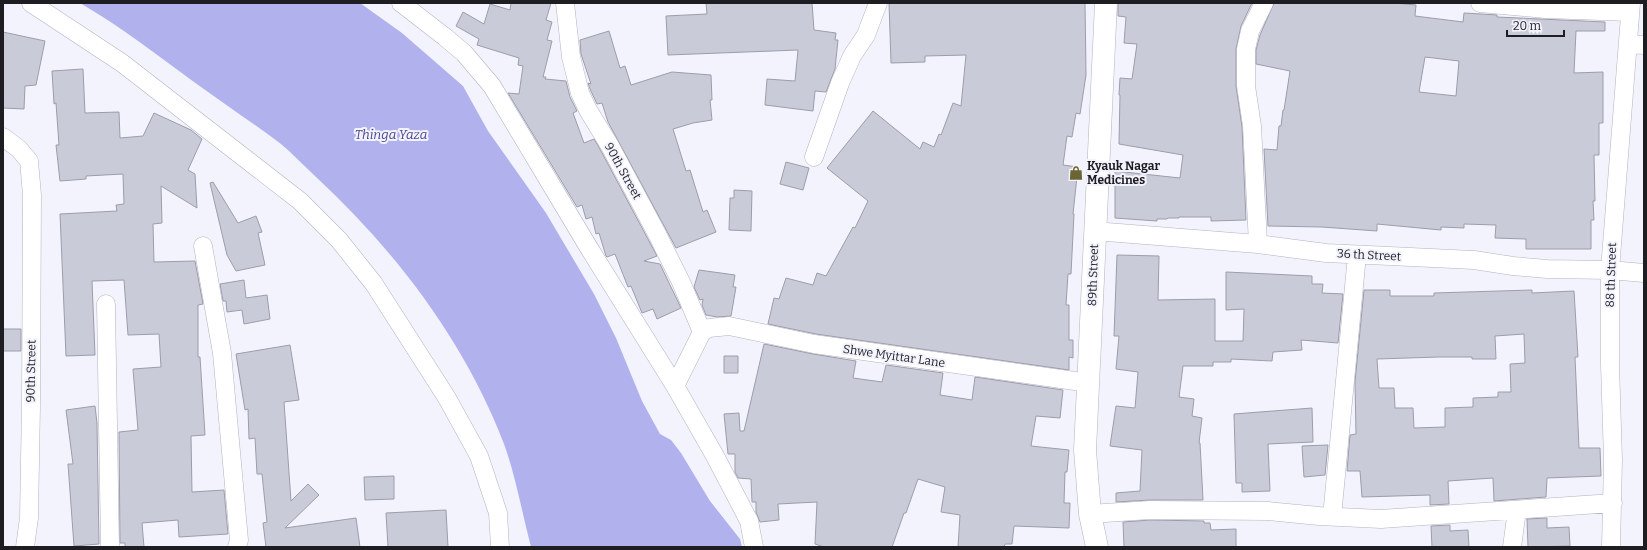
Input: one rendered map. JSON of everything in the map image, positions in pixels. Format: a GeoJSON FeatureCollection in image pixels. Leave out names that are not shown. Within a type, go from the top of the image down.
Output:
{"type":"FeatureCollection","features":[{"type":"Feature","properties":{"kind":"main road","name":"89th Street"},"geometry":{"type":"LineString","coordinates":[[1097,547],[1090,514],[1085,450],[1089,383],[1094,231],[1106,3]]}},
{"type":"Feature","properties":{"kind":"street"},"geometry":{"type":"LineString","coordinates":[[31,3],[122,63],[300,201],[339,240],[374,284],[447,398],[479,456],[498,513],[500,547]]}},
{"type":"Feature","properties":{"kind":"street"},"geometry":{"type":"LineString","coordinates":[[401,3],[445,36],[464,53],[492,86],[589,248],[675,386],[739,499],[749,521],[754,547]]}},
{"type":"Feature","properties":{"kind":"street","name":"90th Street"},"geometry":{"type":"LineString","coordinates":[[566,3],[571,57],[580,93],[656,232],[681,282],[702,332]]}},
{"type":"Feature","properties":{"kind":"street"},"geometry":{"type":"LineString","coordinates":[[814,157],[840,83],[852,56],[866,35],[878,3]]}},
{"type":"Feature","properties":{"kind":"street"},"geometry":{"type":"LineString","coordinates":[[1258,244],[1252,126],[1246,86],[1246,49],[1250,31],[1264,3]]}},
{"type":"Feature","properties":{"kind":"street"},"geometry":{"type":"LineString","coordinates":[[1480,3],[1545,9],[1631,7]]}},
{"type":"Feature","properties":{"kind":"street","name":"88 th Street"},"geometry":{"type":"LineString","coordinates":[[1611,547],[1613,460],[1610,364],[1610,270],[1636,44],[1631,7]]}},
{"type":"Feature","properties":{"kind":"street","name":"90th Street"},"geometry":{"type":"LineString","coordinates":[[3,137],[19,148],[29,161],[32,195],[29,518],[25,547]]}},
{"type":"Feature","properties":{"kind":"street","name":"36 th Street"},"geometry":{"type":"LineString","coordinates":[[1094,231],[1258,244],[1357,255],[1474,260],[1547,269],[1610,270],[1644,273]]}},
{"type":"Feature","properties":{"kind":"street"},"geometry":{"type":"LineString","coordinates":[[203,246],[222,353],[239,540],[237,547]]}},
{"type":"Feature","properties":{"kind":"street"},"geometry":{"type":"LineString","coordinates":[[1332,517],[1357,255]]}},
{"type":"Feature","properties":{"kind":"street"},"geometry":{"type":"LineString","coordinates":[[106,304],[110,547]]}},
{"type":"Feature","properties":{"kind":"street","name":"Shwe Myittar Lane"},"geometry":{"type":"LineString","coordinates":[[702,332],[709,328],[729,326],[814,344],[1089,383]]}},
{"type":"Feature","properties":{"kind":"street"},"geometry":{"type":"LineString","coordinates":[[675,386],[702,332]]}},
{"type":"Feature","properties":{"kind":"street"},"geometry":{"type":"LineString","coordinates":[[1090,514],[1150,510],[1268,511],[1332,517],[1381,519],[1613,504]]}},
{"type":"Feature","properties":{"kind":"street"},"geometry":{"type":"LineString","coordinates":[[1512,547],[1517,510]]}},
{"type":"Feature","properties":{"kind":"water","name":"Thinga Yaza"},"geometry":{"type":"Polygon","coordinates":[[[80,3],[360,3],[402,33],[463,86],[488,131],[546,213],[594,294],[616,338],[642,401],[660,434],[671,440],[681,453],[710,501],[740,539],[742,547],[531,547],[508,457],[488,406],[448,334],[400,267],[374,236],[345,206],[281,144],[124,31],[80,3]]]}},
{"type":"Feature","properties":{"kind":"building"},"geometry":{"type":"Polygon","coordinates":[[[511,3],[551,3],[546,20],[552,22],[547,40],[552,41],[543,77],[546,77],[545,79],[566,81],[570,97],[577,111],[573,113],[584,143],[594,139],[657,256],[644,261],[660,264],[681,308],[657,319],[653,309],[642,313],[631,286],[628,287],[615,254],[606,256],[599,233],[596,234],[592,217],[586,219],[582,205],[577,207],[508,93],[519,94],[523,66],[518,65],[519,58],[477,45],[479,39],[456,26],[463,12],[484,24],[490,4],[510,10],[511,3]]]}},
{"type":"Feature","properties":{"kind":"building"},"geometry":{"type":"Polygon","coordinates":[[[706,3],[812,3],[814,30],[836,33],[835,40],[838,40],[835,69],[826,92],[815,91],[813,111],[765,105],[767,79],[795,81],[798,50],[668,55],[666,16],[707,14],[706,3]]]}},
{"type":"Feature","properties":{"kind":"building"},"geometry":{"type":"Polygon","coordinates":[[[889,3],[1085,3],[1086,75],[1080,114],[1076,113],[1072,137],[1067,136],[1063,165],[1078,167],[1073,214],[1071,274],[1068,274],[1066,305],[1069,305],[1069,340],[1073,340],[1073,358],[1069,357],[1069,370],[816,334],[768,324],[774,298],[779,299],[786,278],[813,285],[817,273],[826,276],[853,227],[855,228],[868,201],[827,168],[873,111],[920,149],[923,142],[934,147],[939,134],[941,135],[953,103],[961,106],[966,55],[925,56],[925,62],[891,63],[889,3]]]}},
{"type":"Feature","properties":{"kind":"building"},"geometry":{"type":"Polygon","coordinates":[[[1118,3],[1252,3],[1241,26],[1236,49],[1236,86],[1242,127],[1246,220],[1211,221],[1211,217],[1179,217],[1157,219],[1157,221],[1115,218],[1115,171],[1180,178],[1183,155],[1119,144],[1120,78],[1132,79],[1137,44],[1124,43],[1126,17],[1118,16],[1118,3]]]}},
{"type":"Feature","properties":{"kind":"building"},"geometry":{"type":"Polygon","coordinates":[[[1274,3],[1394,3],[1416,5],[1415,16],[1463,22],[1464,13],[1497,15],[1497,17],[1605,22],[1605,31],[1576,31],[1574,73],[1603,72],[1603,123],[1599,123],[1599,155],[1594,155],[1595,201],[1593,201],[1594,220],[1591,220],[1591,249],[1526,249],[1526,239],[1495,238],[1496,225],[1464,224],[1464,228],[1441,227],[1441,230],[1377,224],[1377,231],[1322,227],[1268,226],[1264,149],[1277,150],[1279,126],[1281,126],[1290,71],[1256,64],[1256,50],[1260,35],[1274,3]],[[1425,57],[1419,92],[1456,96],[1459,61],[1425,57]]]}},
{"type":"Feature","properties":{"kind":"building"},"geometry":{"type":"Polygon","coordinates":[[[609,31],[620,68],[625,66],[631,85],[672,72],[711,75],[712,100],[710,100],[712,120],[693,123],[673,129],[686,171],[690,170],[703,212],[707,210],[716,232],[676,248],[608,122],[602,103],[597,104],[588,83],[591,84],[581,54],[580,40],[609,31]]]}},
{"type":"Feature","properties":{"kind":"building"},"geometry":{"type":"Polygon","coordinates":[[[3,32],[45,41],[36,85],[25,86],[24,109],[3,108],[3,32]]]}},
{"type":"Feature","properties":{"kind":"building"},"geometry":{"type":"Polygon","coordinates":[[[83,69],[85,113],[119,112],[120,138],[143,136],[154,113],[191,130],[202,139],[188,170],[195,174],[197,208],[161,186],[162,223],[153,224],[154,262],[195,261],[203,304],[198,305],[198,357],[200,357],[205,435],[191,436],[192,492],[224,490],[228,534],[179,537],[178,520],[142,523],[144,547],[125,547],[125,543],[120,543],[119,432],[138,430],[133,369],[161,367],[159,334],[128,335],[124,280],[92,281],[95,355],[66,356],[60,214],[117,211],[116,205],[124,204],[123,174],[86,176],[86,179],[60,181],[56,145],[59,145],[56,103],[54,104],[52,71],[83,69]]]}},
{"type":"Feature","properties":{"kind":"building"},"geometry":{"type":"Polygon","coordinates":[[[786,162],[809,168],[803,190],[780,184],[786,162]]]}},
{"type":"Feature","properties":{"kind":"building"},"geometry":{"type":"Polygon","coordinates":[[[213,182],[238,223],[256,216],[262,232],[258,233],[265,265],[236,271],[227,255],[210,183],[213,182]]]}},
{"type":"Feature","properties":{"kind":"building"},"geometry":{"type":"Polygon","coordinates":[[[734,190],[752,191],[751,231],[729,230],[730,198],[734,198],[734,190]]]}},
{"type":"Feature","properties":{"kind":"building"},"geometry":{"type":"Polygon","coordinates":[[[1117,255],[1159,256],[1158,300],[1215,299],[1215,341],[1243,341],[1244,309],[1226,310],[1226,272],[1312,276],[1312,284],[1323,284],[1322,293],[1343,294],[1338,343],[1301,340],[1302,350],[1273,352],[1272,361],[1231,359],[1231,362],[1213,362],[1213,366],[1183,366],[1179,397],[1194,399],[1192,416],[1202,418],[1199,443],[1203,500],[1150,500],[1116,502],[1116,493],[1140,491],[1142,450],[1110,446],[1116,406],[1135,408],[1138,372],[1116,369],[1119,336],[1114,336],[1117,255]]]}},
{"type":"Feature","properties":{"kind":"building"},"geometry":{"type":"Polygon","coordinates":[[[699,270],[735,275],[733,287],[736,287],[731,316],[717,317],[706,315],[702,305],[703,299],[700,300],[694,287],[699,270]]]}},
{"type":"Feature","properties":{"kind":"building"},"geometry":{"type":"Polygon","coordinates":[[[244,280],[246,298],[267,295],[270,319],[244,324],[242,310],[227,312],[226,301],[223,301],[220,284],[244,280]]]}},
{"type":"Feature","properties":{"kind":"building"},"geometry":{"type":"Polygon","coordinates":[[[1364,290],[1390,290],[1390,296],[1434,296],[1434,293],[1532,290],[1532,293],[1574,291],[1578,357],[1575,357],[1579,448],[1600,448],[1601,476],[1547,478],[1546,497],[1494,501],[1493,478],[1448,481],[1449,504],[1430,505],[1430,495],[1362,497],[1360,471],[1347,471],[1350,435],[1356,434],[1355,382],[1364,290]],[[1524,334],[1495,336],[1496,359],[1439,357],[1377,359],[1379,388],[1394,388],[1395,408],[1413,408],[1414,428],[1445,427],[1445,408],[1473,407],[1473,398],[1498,397],[1498,392],[1511,392],[1510,364],[1525,363],[1524,334]]]}},
{"type":"Feature","properties":{"kind":"building"},"geometry":{"type":"Polygon","coordinates":[[[3,329],[21,329],[21,351],[3,351],[3,329]]]}},
{"type":"Feature","properties":{"kind":"building"},"geometry":{"type":"Polygon","coordinates":[[[764,344],[856,361],[853,378],[882,382],[886,365],[943,373],[940,395],[972,400],[975,377],[1063,390],[1060,418],[1036,416],[1031,446],[1069,450],[1067,472],[1065,472],[1064,503],[1070,503],[1069,528],[1014,526],[1012,544],[1005,544],[1004,547],[958,547],[960,515],[941,512],[945,487],[918,479],[892,547],[824,547],[815,544],[817,502],[778,504],[779,520],[760,522],[756,512],[756,502],[752,502],[751,479],[738,478],[735,472],[735,454],[728,454],[724,414],[739,413],[740,431],[744,431],[764,344]]]}},
{"type":"Feature","properties":{"kind":"building"},"geometry":{"type":"Polygon","coordinates":[[[290,345],[299,400],[284,402],[291,501],[308,484],[319,495],[285,528],[356,518],[360,547],[266,547],[263,523],[267,522],[262,474],[257,474],[255,438],[249,439],[248,409],[245,410],[236,354],[290,345]]]}},
{"type":"Feature","properties":{"kind":"building"},"geometry":{"type":"Polygon","coordinates":[[[724,356],[738,356],[738,373],[724,373],[724,356]]]}},
{"type":"Feature","properties":{"kind":"building"},"geometry":{"type":"Polygon","coordinates":[[[95,406],[97,423],[99,544],[74,546],[68,464],[73,464],[66,410],[95,406]]]}},
{"type":"Feature","properties":{"kind":"building"},"geometry":{"type":"Polygon","coordinates":[[[1312,408],[1313,442],[1268,444],[1270,491],[1242,492],[1242,483],[1236,483],[1234,414],[1312,408]]]}},
{"type":"Feature","properties":{"kind":"building"},"geometry":{"type":"Polygon","coordinates":[[[1328,445],[1325,475],[1304,477],[1302,446],[1328,445]]]}},
{"type":"Feature","properties":{"kind":"building"},"geometry":{"type":"Polygon","coordinates":[[[394,476],[394,499],[365,500],[364,477],[394,476]]]}},
{"type":"Feature","properties":{"kind":"building"},"geometry":{"type":"Polygon","coordinates":[[[446,510],[448,547],[388,547],[386,513],[446,510]]]}},
{"type":"Feature","properties":{"kind":"building"},"geometry":{"type":"Polygon","coordinates":[[[1547,518],[1547,528],[1569,527],[1570,546],[1528,547],[1527,519],[1547,518]]]}},
{"type":"Feature","properties":{"kind":"building"},"geometry":{"type":"Polygon","coordinates":[[[1150,520],[1204,521],[1204,523],[1210,523],[1211,530],[1236,529],[1236,547],[1124,547],[1123,522],[1150,520]]]}},
{"type":"Feature","properties":{"kind":"building"},"geometry":{"type":"Polygon","coordinates":[[[1450,525],[1450,531],[1468,530],[1469,547],[1432,547],[1431,526],[1450,525]]]}},
{"type":"Feature","properties":{"kind":"place","name":"Kyauk Nagar Medicines"},"geometry":{"type":"Point","coordinates":[1076,173]}}]}
